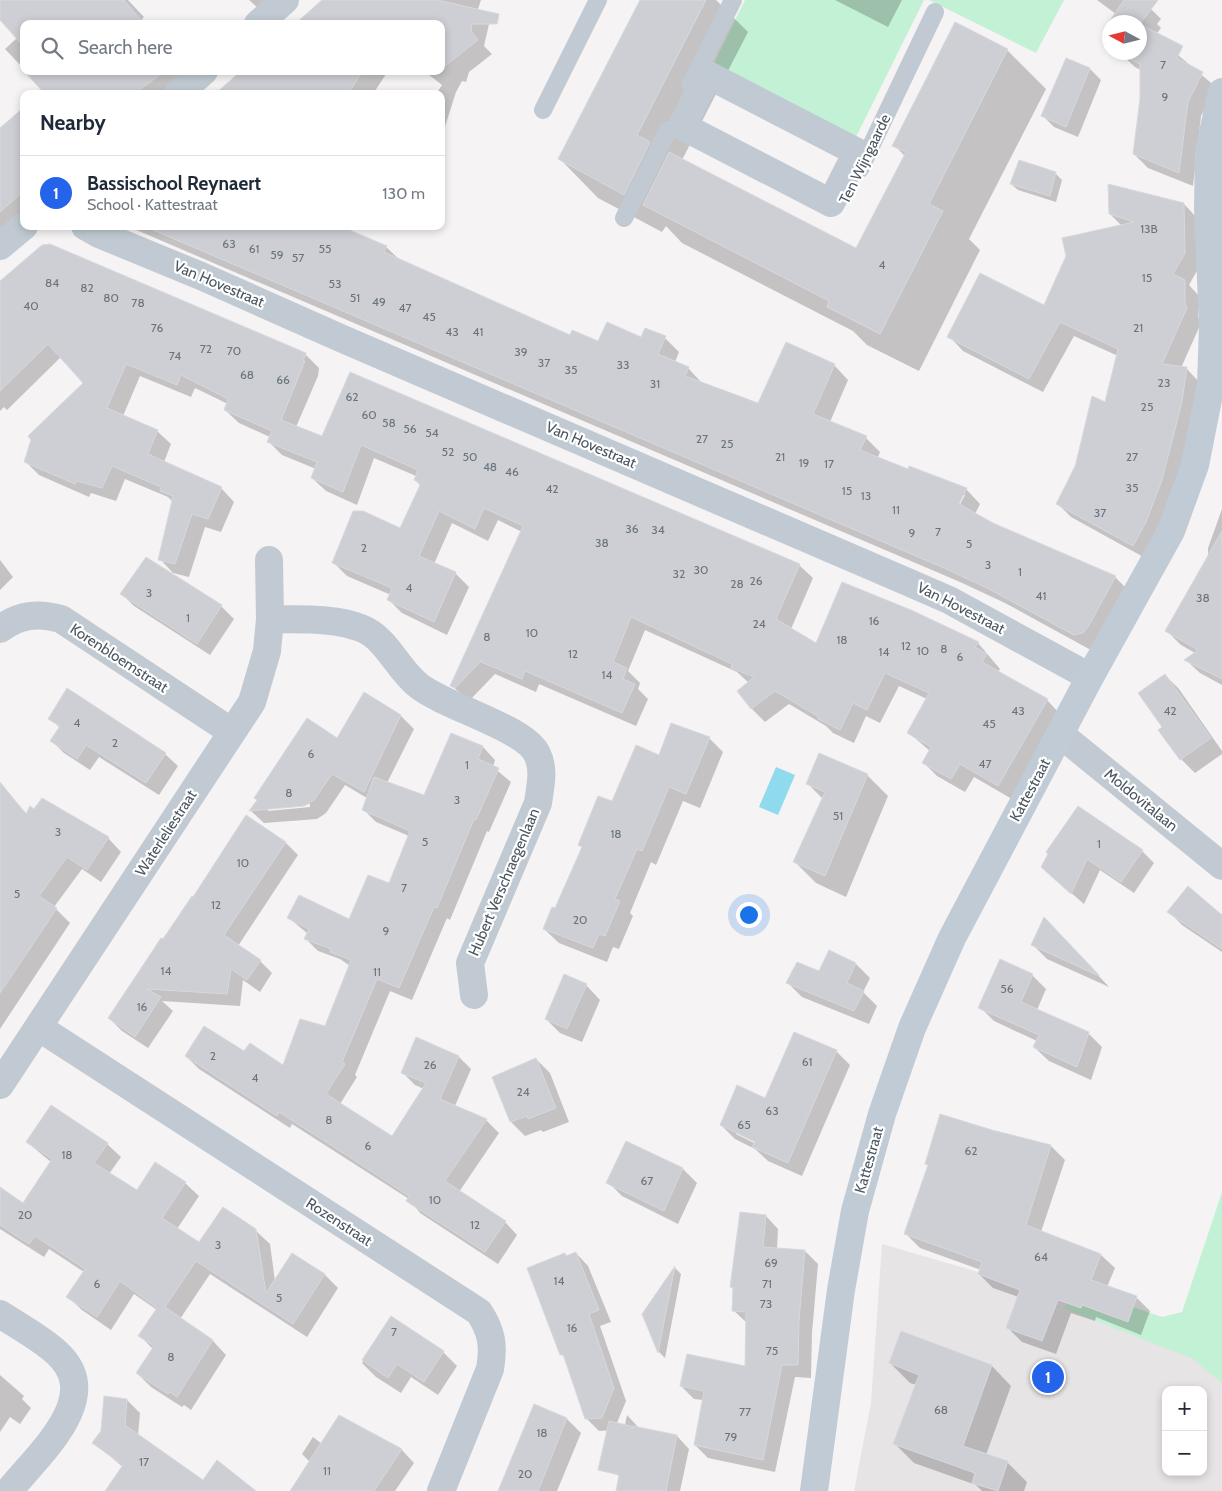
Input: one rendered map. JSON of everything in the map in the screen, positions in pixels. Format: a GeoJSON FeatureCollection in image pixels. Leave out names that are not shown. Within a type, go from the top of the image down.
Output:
{"type":"FeatureCollection","features":[{"type":"Feature","properties":{"kind":"street"},"geometry":{"type":"LineString","coordinates":[[262,20],[285,0]]}},
{"type":"Feature","properties":{"kind":"street"},"geometry":{"type":"LineString","coordinates":[[183,90],[199,75]]}},
{"type":"Feature","properties":{"kind":"street"},"geometry":{"type":"LineString","coordinates":[[708,75],[857,152],[831,202],[675,128],[708,75]]}},
{"type":"Feature","properties":{"kind":"street","name":"Kattestraat"},"geometry":{"type":"LineString","coordinates":[[814,1491],[841,1290],[855,1211],[882,1114],[912,1028],[952,938],[1090,677],[1171,531],[1195,465],[1211,384],[1213,327],[1208,209],[1209,151],[1222,92]]}},
{"type":"Feature","properties":{"kind":"street"},"geometry":{"type":"LineString","coordinates":[[0,246],[20,229]]}},
{"type":"Feature","properties":{"kind":"street","name":"Van Hovestraat"},"geometry":{"type":"LineString","coordinates":[[92,230],[933,593],[1090,677]]}},
{"type":"Feature","properties":{"kind":"street","name":"Waterleliestraat"},"geometry":{"type":"LineString","coordinates":[[0,1085],[252,702],[267,651],[270,619],[269,560]]}},
{"type":"Feature","properties":{"kind":"street","name":"Korenbloemstraat"},"geometry":{"type":"LineString","coordinates":[[0,629],[24,616],[44,614],[61,619],[232,732]]}},
{"type":"Feature","properties":{"kind":"street","name":"Hubert Verschraegenlaan"},"geometry":{"type":"LineString","coordinates":[[270,619],[342,622],[362,628],[379,638],[394,660],[419,686],[524,738],[537,754],[542,775],[538,803],[470,963],[474,995]]}},
{"type":"Feature","properties":{"kind":"street","name":"Moldovitalaan"},"geometry":{"type":"LineString","coordinates":[[1060,734],[1222,866]]}},
{"type":"Feature","properties":{"kind":"street","name":"Rozenstraat"},"geometry":{"type":"LineString","coordinates":[[38,1027],[479,1312],[489,1327],[494,1348],[490,1369],[441,1491]]}},
{"type":"Feature","properties":{"kind":"street"},"geometry":{"type":"LineString","coordinates":[[0,1314],[57,1353],[68,1366],[74,1383],[74,1403],[66,1421],[14,1489]]}},
{"type":"Feature","properties":{"kind":"lane"},"geometry":{"type":"LineString","coordinates":[[543,110],[598,0]]}},
{"type":"Feature","properties":{"kind":"lane"},"geometry":{"type":"LineString","coordinates":[[624,218],[675,128],[733,0]]}},
{"type":"Feature","properties":{"kind":"lane","name":"Ten Wijngaarde"},"geometry":{"type":"LineString","coordinates":[[675,128],[837,216],[935,12]]}},
{"type":"Feature","properties":{"kind":"shaded area"},"geometry":{"type":"Polygon","coordinates":[[[882,1244],[1184,1332],[1222,1365],[1222,1491],[854,1491],[871,1403],[882,1244]]]}},
{"type":"Feature","properties":{"kind":"green space"},"geometry":{"type":"Polygon","coordinates":[[[745,0],[924,0],[851,147],[708,75],[745,0]]]}},
{"type":"Feature","properties":{"kind":"green space"},"geometry":{"type":"Polygon","coordinates":[[[929,0],[1064,0],[1036,53],[929,0]]]}},
{"type":"Feature","properties":{"kind":"green space"},"geometry":{"type":"Polygon","coordinates":[[[1222,1192],[1222,1383],[1193,1359],[1064,1308],[1078,1288],[1162,1317],[1182,1312],[1222,1192]]]}},
{"type":"Feature","properties":{"kind":"water"},"geometry":{"type":"Polygon","coordinates":[[[776,767],[795,775],[778,815],[759,807],[776,767]]]}},
{"type":"Feature","properties":{"kind":"building"},"geometry":{"type":"Polygon","coordinates":[[[0,0],[124,0],[141,20],[20,20],[20,42],[0,20],[0,0]]]}},
{"type":"Feature","properties":{"kind":"building"},"geometry":{"type":"Polygon","coordinates":[[[322,0],[437,0],[499,14],[497,24],[472,24],[471,31],[478,40],[445,66],[445,20],[300,20],[322,0]]]}},
{"type":"Feature","properties":{"kind":"building"},"geometry":{"type":"Polygon","coordinates":[[[640,0],[706,0],[637,135],[650,142],[624,195],[558,159],[640,0]]]}},
{"type":"Feature","properties":{"kind":"building"},"geometry":{"type":"Polygon","coordinates":[[[1124,0],[1158,0],[1147,15],[1114,15],[1124,0]]]}},
{"type":"Feature","properties":{"kind":"building"},"geometry":{"type":"Polygon","coordinates":[[[955,22],[1008,49],[929,204],[943,211],[880,334],[827,307],[829,301],[643,205],[669,152],[856,248],[906,152],[892,146],[955,22]]]}},
{"type":"Feature","properties":{"kind":"building"},"geometry":{"type":"Polygon","coordinates":[[[1147,28],[1183,46],[1177,58],[1203,72],[1188,102],[1179,173],[1133,154],[1140,99],[1140,64],[1132,60],[1147,60],[1147,28]]]}},
{"type":"Feature","properties":{"kind":"building"},"geometry":{"type":"Polygon","coordinates":[[[1066,58],[1090,68],[1066,127],[1041,116],[1066,58]]]}},
{"type":"Feature","properties":{"kind":"building"},"geometry":{"type":"Polygon","coordinates":[[[28,75],[160,75],[139,90],[41,90],[28,75]]]}},
{"type":"Feature","properties":{"kind":"building"},"geometry":{"type":"Polygon","coordinates":[[[236,75],[360,75],[351,90],[220,90],[236,75]]]}},
{"type":"Feature","properties":{"kind":"building"},"geometry":{"type":"Polygon","coordinates":[[[20,110],[20,194],[0,212],[0,128],[20,110]]]}},
{"type":"Feature","properties":{"kind":"building"},"geometry":{"type":"Polygon","coordinates":[[[1019,160],[1056,172],[1050,196],[1010,184],[1019,160]]]}},
{"type":"Feature","properties":{"kind":"building"},"geometry":{"type":"Polygon","coordinates":[[[1108,184],[1184,203],[1185,253],[1173,274],[1185,280],[1187,308],[1162,364],[1187,367],[1182,402],[1162,480],[1146,522],[1133,546],[1056,504],[1075,467],[1092,396],[1105,402],[1118,349],[1060,322],[1029,379],[947,337],[980,273],[1044,305],[1066,256],[1062,238],[1134,222],[1109,214],[1108,184]]]}},
{"type":"Feature","properties":{"kind":"building"},"geometry":{"type":"Polygon","coordinates":[[[153,230],[349,230],[387,246],[384,252],[570,335],[572,330],[598,341],[607,322],[641,337],[645,328],[666,336],[658,354],[689,367],[685,376],[758,403],[786,342],[835,364],[813,414],[867,436],[860,450],[908,469],[909,466],[967,488],[959,504],[993,523],[1116,576],[1088,627],[1083,633],[1074,635],[989,589],[944,568],[153,230]]]}},
{"type":"Feature","properties":{"kind":"building"},"geometry":{"type":"Polygon","coordinates":[[[50,244],[306,353],[303,361],[305,361],[281,420],[322,436],[350,372],[800,564],[776,619],[816,643],[842,582],[911,610],[979,642],[975,647],[987,654],[982,662],[1048,699],[998,786],[960,764],[951,779],[922,763],[931,747],[907,733],[929,693],[885,673],[867,710],[853,703],[840,730],[818,719],[819,717],[775,691],[751,709],[737,691],[754,677],[731,668],[732,664],[631,617],[613,662],[627,668],[623,679],[635,684],[622,713],[525,671],[522,679],[481,662],[483,659],[455,688],[450,686],[523,526],[484,508],[475,529],[439,511],[419,556],[456,572],[434,622],[387,600],[392,588],[332,563],[353,511],[363,511],[400,528],[421,483],[414,480],[418,470],[361,445],[343,492],[311,478],[317,462],[267,442],[272,431],[224,410],[228,399],[181,375],[177,385],[126,364],[107,408],[158,430],[148,454],[222,487],[208,519],[192,514],[175,564],[158,560],[173,496],[160,491],[161,487],[112,466],[102,488],[77,481],[75,484],[24,462],[31,440],[28,436],[83,383],[48,344],[0,391],[0,281],[42,245],[50,244]]]}},
{"type":"Feature","properties":{"kind":"building"},"geometry":{"type":"Polygon","coordinates":[[[1222,531],[1222,679],[1184,660],[1198,650],[1165,631],[1222,531]]]}},
{"type":"Feature","properties":{"kind":"building"},"geometry":{"type":"Polygon","coordinates":[[[146,557],[222,605],[197,644],[120,594],[146,557]]]}},
{"type":"Feature","properties":{"kind":"building"},"geometry":{"type":"Polygon","coordinates":[[[1165,674],[1211,738],[1180,760],[1158,730],[1162,727],[1138,693],[1165,674]]]}},
{"type":"Feature","properties":{"kind":"building"},"geometry":{"type":"Polygon","coordinates":[[[67,688],[166,753],[146,783],[86,745],[77,759],[50,741],[60,726],[48,719],[67,688]]]}},
{"type":"Feature","properties":{"kind":"building"},"geometry":{"type":"Polygon","coordinates":[[[364,692],[401,715],[364,792],[332,774],[314,800],[304,806],[249,811],[257,800],[254,798],[307,718],[337,738],[364,692]]]}},
{"type":"Feature","properties":{"kind":"building"},"geometry":{"type":"Polygon","coordinates":[[[671,723],[710,737],[686,794],[669,787],[642,851],[637,849],[615,899],[620,901],[605,936],[599,934],[593,948],[543,929],[552,907],[555,908],[582,847],[578,845],[598,796],[612,801],[636,745],[659,755],[671,723]]]}},
{"type":"Feature","properties":{"kind":"building"},"geometry":{"type":"Polygon","coordinates":[[[451,733],[483,746],[478,759],[499,768],[476,820],[474,819],[437,908],[434,907],[399,988],[377,979],[342,1062],[345,1064],[326,1094],[392,1136],[426,1083],[401,1073],[416,1037],[459,1056],[440,1099],[487,1119],[445,1181],[506,1221],[485,1252],[406,1201],[409,1196],[279,1112],[277,1116],[185,1056],[204,1026],[244,1051],[250,1043],[283,1065],[300,1019],[325,1026],[351,960],[330,952],[331,949],[304,939],[309,929],[287,918],[299,895],[349,919],[368,875],[389,883],[410,831],[362,810],[374,777],[424,795],[451,733]]]}},
{"type":"Feature","properties":{"kind":"building"},"geometry":{"type":"Polygon","coordinates":[[[819,753],[868,774],[825,876],[793,862],[825,792],[806,784],[819,753]]]}},
{"type":"Feature","properties":{"kind":"building"},"geometry":{"type":"Polygon","coordinates":[[[0,782],[26,814],[30,806],[34,809],[42,798],[109,837],[87,870],[67,857],[39,896],[57,908],[0,993],[0,782]]]}},
{"type":"Feature","properties":{"kind":"building"},"geometry":{"type":"Polygon","coordinates":[[[1078,806],[1143,850],[1121,882],[1087,859],[1071,894],[1041,867],[1048,854],[1046,852],[1078,806]]]}},
{"type":"Feature","properties":{"kind":"building"},"geometry":{"type":"Polygon","coordinates":[[[246,815],[286,842],[224,935],[261,960],[247,980],[231,969],[227,994],[147,989],[161,997],[135,1037],[108,1018],[161,938],[163,939],[193,897],[246,815]]]}},
{"type":"Feature","properties":{"kind":"building"},"geometry":{"type":"Polygon","coordinates":[[[1188,886],[1222,915],[1222,949],[1167,912],[1188,886]]]}},
{"type":"Feature","properties":{"kind":"building"},"geometry":{"type":"Polygon","coordinates":[[[1044,917],[1099,975],[1099,976],[1031,945],[1044,917]]]}},
{"type":"Feature","properties":{"kind":"building"},"geometry":{"type":"Polygon","coordinates":[[[829,950],[856,963],[847,983],[864,991],[854,1011],[786,983],[797,962],[819,971],[829,950]]]}},
{"type":"Feature","properties":{"kind":"building"},"geometry":{"type":"Polygon","coordinates":[[[1000,959],[1033,974],[1021,1002],[1089,1032],[1077,1067],[1033,1047],[1039,1035],[978,1008],[1000,959]]]}},
{"type":"Feature","properties":{"kind":"building"},"geometry":{"type":"Polygon","coordinates":[[[564,974],[587,984],[567,1029],[545,1019],[564,974]]]}},
{"type":"Feature","properties":{"kind":"building"},"geometry":{"type":"Polygon","coordinates":[[[794,1032],[837,1050],[788,1163],[752,1147],[755,1142],[720,1125],[737,1085],[765,1098],[794,1032]]]}},
{"type":"Feature","properties":{"kind":"building"},"geometry":{"type":"Polygon","coordinates":[[[536,1058],[556,1108],[528,1119],[527,1116],[510,1122],[492,1077],[536,1058]]]}},
{"type":"Feature","properties":{"kind":"building"},"geometry":{"type":"Polygon","coordinates":[[[51,1105],[108,1143],[94,1163],[137,1190],[155,1162],[186,1182],[162,1218],[199,1242],[223,1207],[256,1229],[266,1293],[292,1253],[325,1274],[293,1324],[196,1261],[165,1307],[213,1340],[177,1397],[170,1392],[168,1394],[136,1373],[154,1346],[138,1336],[157,1308],[120,1281],[97,1317],[66,1297],[85,1269],[35,1236],[29,1244],[0,1225],[0,1187],[23,1203],[52,1159],[26,1142],[51,1105]]]}},
{"type":"Feature","properties":{"kind":"building"},"geometry":{"type":"Polygon","coordinates":[[[940,1114],[1051,1145],[1026,1225],[1101,1254],[1091,1280],[1137,1296],[1128,1322],[1082,1305],[1081,1308],[1058,1300],[1042,1341],[1006,1328],[1020,1290],[978,1274],[982,1262],[904,1234],[928,1165],[925,1164],[940,1114]]]}},
{"type":"Feature","properties":{"kind":"building"},"geometry":{"type":"Polygon","coordinates":[[[626,1141],[683,1168],[664,1211],[606,1183],[626,1141]]]}},
{"type":"Feature","properties":{"kind":"building"},"geometry":{"type":"Polygon","coordinates":[[[740,1212],[766,1215],[763,1247],[805,1250],[799,1320],[798,1365],[782,1365],[763,1460],[694,1445],[704,1391],[680,1386],[687,1354],[745,1366],[746,1312],[732,1311],[733,1288],[730,1287],[740,1212]]]}},
{"type":"Feature","properties":{"kind":"building"},"geometry":{"type":"Polygon","coordinates":[[[576,1252],[599,1310],[589,1314],[614,1388],[602,1418],[585,1419],[563,1354],[560,1355],[527,1268],[565,1253],[566,1256],[576,1252]]]}},
{"type":"Feature","properties":{"kind":"building"},"geometry":{"type":"Polygon","coordinates":[[[675,1266],[658,1353],[642,1314],[675,1266]]]}},
{"type":"Feature","properties":{"kind":"building"},"geometry":{"type":"Polygon","coordinates":[[[391,1316],[444,1351],[424,1382],[397,1364],[388,1378],[362,1360],[391,1316]]]}},
{"type":"Feature","properties":{"kind":"building"},"geometry":{"type":"Polygon","coordinates":[[[901,1331],[992,1365],[963,1446],[1008,1461],[998,1491],[972,1483],[975,1473],[893,1444],[919,1375],[889,1363],[901,1331]]]}},
{"type":"Feature","properties":{"kind":"building"},"geometry":{"type":"Polygon","coordinates":[[[104,1396],[127,1399],[125,1425],[203,1480],[217,1460],[256,1491],[105,1491],[123,1465],[92,1443],[101,1431],[104,1396]]]}},
{"type":"Feature","properties":{"kind":"building"},"geometry":{"type":"Polygon","coordinates":[[[534,1404],[567,1418],[538,1491],[498,1491],[534,1404]]]}},
{"type":"Feature","properties":{"kind":"building"},"geometry":{"type":"Polygon","coordinates":[[[339,1415],[402,1449],[374,1491],[290,1491],[339,1415]]]}},
{"type":"Feature","properties":{"kind":"building"},"geometry":{"type":"Polygon","coordinates":[[[609,1421],[631,1426],[632,1429],[633,1426],[677,1435],[666,1491],[616,1491],[619,1475],[598,1470],[609,1421]]]}},
{"type":"Feature","properties":{"kind":"place","name":"Bassischool Reynaert"},"geometry":{"type":"Point","coordinates":[1048,1377]}}]}
